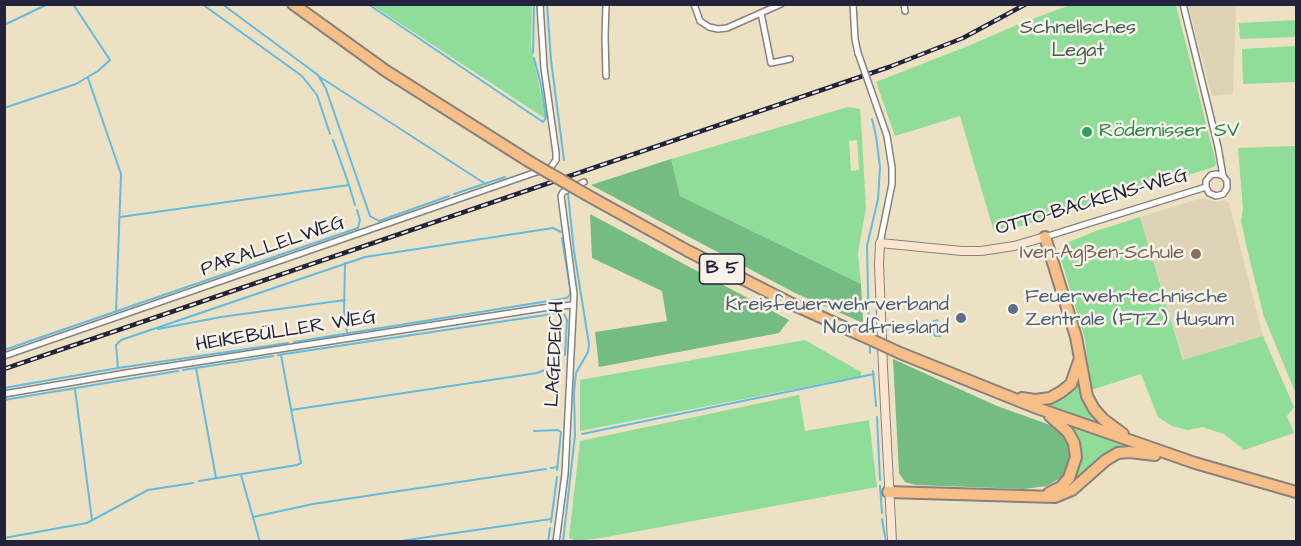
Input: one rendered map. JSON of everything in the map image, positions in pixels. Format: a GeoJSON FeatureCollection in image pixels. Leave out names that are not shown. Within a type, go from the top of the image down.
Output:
{"type":"FeatureCollection","features":[{"type":"Feature","properties":{"kind":"highway","name":"B 5"},"geometry":{"type":"LineString","coordinates":[[293,4],[386,71],[531,162],[688,252],[792,304],[900,353],[1007,397],[1195,463],[1296,492]]}},
{"type":"Feature","properties":{"kind":"highway"},"geometry":{"type":"LineString","coordinates":[[1045,237],[1080,355],[1087,396],[1102,419],[1114,429],[1143,445]]}},
{"type":"Feature","properties":{"kind":"highway"},"geometry":{"type":"LineString","coordinates":[[1007,397],[1035,400],[1050,398],[1061,392],[1071,384],[1080,355]]}},
{"type":"Feature","properties":{"kind":"highway"},"geometry":{"type":"LineString","coordinates":[[1037,408],[1058,421],[1068,432],[1074,443],[1076,457],[1069,478],[1061,487],[1042,497]]}},
{"type":"Feature","properties":{"kind":"highway"},"geometry":{"type":"LineString","coordinates":[[888,492],[1055,497],[1072,490],[1106,460],[1118,453],[1143,452],[1195,463]]}},
{"type":"Feature","properties":{"kind":"street","name":"PARALLELWEG"},"geometry":{"type":"LineString","coordinates":[[4,356],[551,167],[556,160],[556,153],[542,52],[540,4]]}},
{"type":"Feature","properties":{"kind":"street"},"geometry":{"type":"LineString","coordinates":[[606,4],[606,76]]}},
{"type":"Feature","properties":{"kind":"street"},"geometry":{"type":"LineString","coordinates":[[694,4],[700,21],[709,27],[718,29],[727,28],[781,4]]}},
{"type":"Feature","properties":{"kind":"street"},"geometry":{"type":"LineString","coordinates":[[853,4],[858,53],[887,136],[892,168],[892,184],[880,243],[888,492],[892,542]]}},
{"type":"Feature","properties":{"kind":"street"},"geometry":{"type":"LineString","coordinates":[[1183,4],[1223,176],[1227,181],[1227,188],[1223,194],[1216,196],[1209,194],[1206,181],[1211,175],[1223,176]]}},
{"type":"Feature","properties":{"kind":"street"},"geometry":{"type":"LineString","coordinates":[[761,13],[771,63],[790,59]]}},
{"type":"Feature","properties":{"kind":"street","name":"LAGEDEICH"},"geometry":{"type":"LineString","coordinates":[[556,542],[565,474],[573,305],[573,285],[560,203],[563,192],[584,182]]}},
{"type":"Feature","properties":{"kind":"street","name":"OTTO-BACKENS-WEG"},"geometry":{"type":"LineString","coordinates":[[880,243],[962,251],[981,251],[1014,246],[1206,187]]}},
{"type":"Feature","properties":{"kind":"street","name":"HEIKEBÜLLER WEG"},"geometry":{"type":"LineString","coordinates":[[4,394],[126,373],[573,305]]}},
{"type":"Feature","properties":{"kind":"shaded area"},"geometry":{"type":"Polygon","coordinates":[[[1188,5],[1236,5],[1233,94],[1212,96],[1188,5]]]}},
{"type":"Feature","properties":{"kind":"shaded area","name":"Iven-Agßen-Schule"},"geometry":{"type":"Polygon","coordinates":[[[1202,198],[1218,202],[1225,200],[1229,203],[1263,336],[1184,360],[1140,217],[1202,198]]]}},
{"type":"Feature","properties":{"kind":"green space","name":"Rödemisser SV"},"geometry":{"type":"Polygon","coordinates":[[[1073,4],[1176,5],[1215,166],[1008,230],[994,232],[960,116],[895,136],[876,82],[1073,4]]]}},
{"type":"Feature","properties":{"kind":"green space"},"geometry":{"type":"Polygon","coordinates":[[[372,5],[532,5],[531,46],[546,119],[372,5]]]}},
{"type":"Feature","properties":{"kind":"green space"},"geometry":{"type":"Polygon","coordinates":[[[1296,20],[1296,37],[1240,39],[1239,23],[1296,20]]]}},
{"type":"Feature","properties":{"kind":"green space"},"geometry":{"type":"Polygon","coordinates":[[[1296,46],[1296,82],[1243,84],[1242,49],[1296,46]]]}},
{"type":"Feature","properties":{"kind":"green space"},"geometry":{"type":"Polygon","coordinates":[[[848,107],[860,109],[866,208],[858,253],[861,284],[680,196],[671,159],[848,107]],[[857,140],[849,141],[851,171],[859,170],[857,140]]]}},
{"type":"Feature","properties":{"kind":"green space"},"geometry":{"type":"Polygon","coordinates":[[[1296,146],[1296,394],[1264,317],[1249,257],[1241,221],[1243,209],[1238,148],[1296,146]]]}},
{"type":"Feature","properties":{"kind":"green space"},"geometry":{"type":"Polygon","coordinates":[[[671,159],[680,196],[861,284],[863,323],[795,293],[591,185],[671,159]]]}},
{"type":"Feature","properties":{"kind":"green space"},"geometry":{"type":"Polygon","coordinates":[[[590,214],[789,320],[779,333],[599,367],[595,332],[667,321],[662,291],[592,258],[590,214]]]}},
{"type":"Feature","properties":{"kind":"green space"},"geometry":{"type":"Polygon","coordinates":[[[1140,217],[1183,360],[1263,336],[1294,407],[1287,416],[1294,433],[1244,450],[1224,434],[1202,427],[1188,430],[1172,426],[1158,417],[1141,374],[1091,390],[1085,339],[1060,256],[1064,244],[1140,217]]]}},
{"type":"Feature","properties":{"kind":"green space"},"geometry":{"type":"Polygon","coordinates":[[[805,340],[861,372],[861,376],[580,431],[580,380],[805,340]]]}},
{"type":"Feature","properties":{"kind":"green space"},"geometry":{"type":"Polygon","coordinates":[[[893,359],[997,406],[1053,426],[1063,435],[1069,445],[1071,457],[1065,475],[1047,486],[1024,489],[916,485],[905,482],[899,473],[893,359]]]}},
{"type":"Feature","properties":{"kind":"green space"},"geometry":{"type":"Polygon","coordinates":[[[1080,375],[1104,427],[1038,404],[1080,375]]]}},
{"type":"Feature","properties":{"kind":"green space"},"geometry":{"type":"Polygon","coordinates":[[[799,395],[805,431],[869,420],[877,487],[601,538],[577,541],[569,538],[580,441],[799,395]]]}},
{"type":"Feature","properties":{"kind":"green space"},"geometry":{"type":"Polygon","coordinates":[[[1063,422],[1133,446],[1116,450],[1067,489],[1076,471],[1063,422]]]}},
{"type":"Feature","properties":{"kind":"water"},"geometry":{"type":"Polygon","coordinates":[[[938,319],[941,337],[918,331],[916,326],[938,319]]]}},
{"type":"Feature","properties":{"kind":"waterway"},"geometry":{"type":"LineString","coordinates":[[4,25],[48,4]]}},
{"type":"Feature","properties":{"kind":"waterway"},"geometry":{"type":"LineString","coordinates":[[4,108],[76,84],[98,71],[110,60],[73,4]]}},
{"type":"Feature","properties":{"kind":"waterway"},"geometry":{"type":"LineString","coordinates":[[202,4],[302,76],[317,95],[330,134]]}},
{"type":"Feature","properties":{"kind":"waterway"},"geometry":{"type":"LineString","coordinates":[[222,4],[318,75],[326,89],[370,216],[379,221],[449,196]]}},
{"type":"Feature","properties":{"kind":"waterway"},"geometry":{"type":"LineString","coordinates":[[368,4],[543,122],[546,118],[534,58]]}},
{"type":"Feature","properties":{"kind":"waterway"},"geometry":{"type":"LineString","coordinates":[[533,53],[534,4]]}},
{"type":"Feature","properties":{"kind":"waterway"},"geometry":{"type":"LineString","coordinates":[[547,4],[551,60],[564,160]]}},
{"type":"Feature","properties":{"kind":"waterway"},"geometry":{"type":"LineString","coordinates":[[320,77],[484,183]]}},
{"type":"Feature","properties":{"kind":"waterway"},"geometry":{"type":"LineString","coordinates":[[88,78],[121,174],[116,312]]}},
{"type":"Feature","properties":{"kind":"waterway"},"geometry":{"type":"LineString","coordinates":[[869,336],[867,246],[878,199],[880,167],[872,119]]}},
{"type":"Feature","properties":{"kind":"waterway"},"geometry":{"type":"LineString","coordinates":[[333,140],[349,185]]}},
{"type":"Feature","properties":{"kind":"waterway"},"geometry":{"type":"LineString","coordinates":[[454,194],[505,177]]}},
{"type":"Feature","properties":{"kind":"waterway"},"geometry":{"type":"LineString","coordinates":[[120,217],[349,185],[355,205]]}},
{"type":"Feature","properties":{"kind":"waterway"},"geometry":{"type":"LineString","coordinates":[[563,542],[575,435],[576,373],[588,352],[589,344],[574,251],[568,194]]}},
{"type":"Feature","properties":{"kind":"waterway"},"geometry":{"type":"LineString","coordinates":[[4,350],[358,228],[360,220],[357,210]]}},
{"type":"Feature","properties":{"kind":"waterway"},"geometry":{"type":"LineString","coordinates":[[118,368],[116,345],[121,340],[365,257],[553,228],[561,232]]}},
{"type":"Feature","properties":{"kind":"waterway"},"geometry":{"type":"LineString","coordinates":[[294,342],[567,298],[570,288],[562,238]]}},
{"type":"Feature","properties":{"kind":"waterway"},"geometry":{"type":"LineString","coordinates":[[345,263],[344,310],[347,332]]}},
{"type":"Feature","properties":{"kind":"waterway"},"geometry":{"type":"LineString","coordinates":[[158,329],[221,317],[345,300]]}},
{"type":"Feature","properties":{"kind":"waterway"},"geometry":{"type":"LineString","coordinates":[[278,355],[559,313],[564,314],[567,320],[565,355]]}},
{"type":"Feature","properties":{"kind":"waterway"},"geometry":{"type":"LineString","coordinates":[[870,342],[870,353]]}},
{"type":"Feature","properties":{"kind":"waterway"},"geometry":{"type":"LineString","coordinates":[[4,388],[118,368],[288,343]]}},
{"type":"Feature","properties":{"kind":"waterway"},"geometry":{"type":"LineString","coordinates":[[199,481],[301,463],[281,355]]}},
{"type":"Feature","properties":{"kind":"waterway"},"geometry":{"type":"LineString","coordinates":[[183,370],[273,356]]}},
{"type":"Feature","properties":{"kind":"waterway"},"geometry":{"type":"LineString","coordinates":[[291,410],[537,373],[553,367],[560,360]]}},
{"type":"Feature","properties":{"kind":"waterway"},"geometry":{"type":"LineString","coordinates":[[196,368],[216,478]]}},
{"type":"Feature","properties":{"kind":"waterway"},"geometry":{"type":"LineString","coordinates":[[4,400],[178,371]]}},
{"type":"Feature","properties":{"kind":"waterway"},"geometry":{"type":"LineString","coordinates":[[873,371],[876,406]]}},
{"type":"Feature","properties":{"kind":"waterway"},"geometry":{"type":"LineString","coordinates":[[582,434],[874,374]]}},
{"type":"Feature","properties":{"kind":"waterway"},"geometry":{"type":"LineString","coordinates":[[75,389],[92,520]]}},
{"type":"Feature","properties":{"kind":"waterway"},"geometry":{"type":"LineString","coordinates":[[877,417],[880,480]]}},
{"type":"Feature","properties":{"kind":"waterway"},"geometry":{"type":"LineString","coordinates":[[534,431],[558,430],[561,432],[557,470]]}},
{"type":"Feature","properties":{"kind":"waterway"},"geometry":{"type":"LineString","coordinates":[[551,468],[558,467]]}},
{"type":"Feature","properties":{"kind":"waterway"},"geometry":{"type":"LineString","coordinates":[[253,517],[313,504],[546,469]]}},
{"type":"Feature","properties":{"kind":"waterway"},"geometry":{"type":"LineString","coordinates":[[241,475],[260,542]]}},
{"type":"Feature","properties":{"kind":"waterway"},"geometry":{"type":"LineString","coordinates":[[551,522],[557,477]]}},
{"type":"Feature","properties":{"kind":"waterway"},"geometry":{"type":"LineString","coordinates":[[4,538],[87,523],[148,490],[193,483]]}},
{"type":"Feature","properties":{"kind":"waterway"},"geometry":{"type":"LineString","coordinates":[[880,486],[882,513]]}},
{"type":"Feature","properties":{"kind":"waterway"},"geometry":{"type":"LineString","coordinates":[[394,542],[551,519]]}},
{"type":"Feature","properties":{"kind":"waterway"},"geometry":{"type":"LineString","coordinates":[[882,519],[886,542]]}},
{"type":"Feature","properties":{"kind":"waterway"},"geometry":{"type":"LineString","coordinates":[[548,542],[550,528]]}},
{"type":"Feature","properties":{"kind":"railway"},"geometry":{"type":"LineString","coordinates":[[4,369],[889,67],[963,38],[1026,4]]}},
{"type":"Feature","properties":{"kind":"place","name":"Rödemisser SV"},"geometry":{"type":"Point","coordinates":[1087,132]}},
{"type":"Feature","properties":{"kind":"place","name":"Iven-Agßen-Schule"},"geometry":{"type":"Point","coordinates":[1196,254]}},
{"type":"Feature","properties":{"kind":"place","name":"Feuerwehrtechnische Zentrale (FTZ) Husum"},"geometry":{"type":"Point","coordinates":[1013,309]}},
{"type":"Feature","properties":{"kind":"place","name":"Kreisfeuerwehrverband Nordfriesland"},"geometry":{"type":"Point","coordinates":[961,318]}},
{"type":"Feature","properties":{"kind":"park label","name":"Schnellsches Legat"},"geometry":{"type":"Point","coordinates":[1078,40]}}]}
